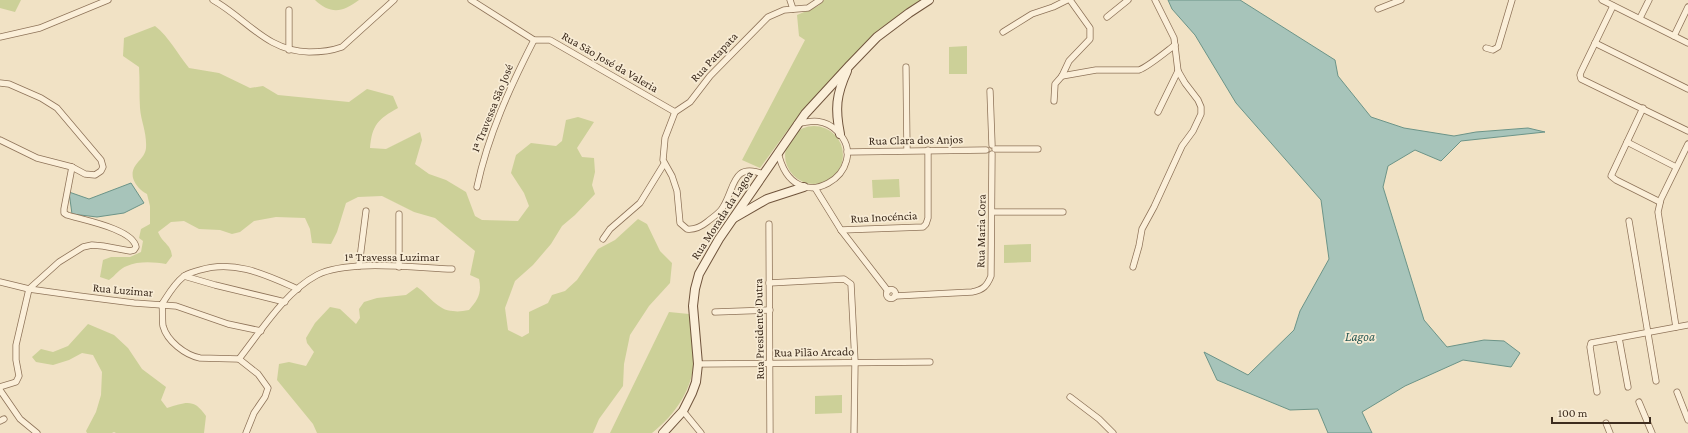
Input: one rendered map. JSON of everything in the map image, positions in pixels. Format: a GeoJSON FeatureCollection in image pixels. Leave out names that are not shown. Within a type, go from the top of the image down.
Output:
{"type":"FeatureCollection","features":[{"type":"Feature","properties":{"kind":"street"},"geometry":{"type":"LineString","coordinates":[[0,36],[40,28],[108,0]]}},
{"type":"Feature","properties":{"kind":"street"},"geometry":{"type":"LineString","coordinates":[[213,0],[220,2],[261,36],[289,50],[320,52],[342,47],[394,0]]}},
{"type":"Feature","properties":{"kind":"street","name":"Rua São José da Valeria"},"geometry":{"type":"LineString","coordinates":[[471,0],[534,40],[550,40],[675,112]]}},
{"type":"Feature","properties":{"kind":"street"},"geometry":{"type":"LineString","coordinates":[[790,0],[793,9]]}},
{"type":"Feature","properties":{"kind":"street","name":"Rua Patapata"},"geometry":{"type":"LineString","coordinates":[[675,112],[690,102],[710,76],[768,17],[778,12],[808,8],[820,0]]}},
{"type":"Feature","properties":{"kind":"street","name":"Rua Morada da Lagoa"},"geometry":{"type":"LineString","coordinates":[[663,433],[683,411],[692,394],[696,382],[698,364],[693,311],[695,289],[699,274],[706,260],[797,124],[850,65],[882,33],[929,0]]}},
{"type":"Feature","properties":{"kind":"street"},"geometry":{"type":"LineString","coordinates":[[1003,32],[1032,14],[1053,7],[1067,0]]}},
{"type":"Feature","properties":{"kind":"street"},"geometry":{"type":"LineString","coordinates":[[1054,101],[1055,84],[1062,76],[1070,61],[1088,42],[1090,34],[1090,28],[1070,0]]}},
{"type":"Feature","properties":{"kind":"street"},"geometry":{"type":"LineString","coordinates":[[1107,17],[1128,0]]}},
{"type":"Feature","properties":{"kind":"street"},"geometry":{"type":"LineString","coordinates":[[1132,267],[1139,246],[1142,229],[1154,207],[1182,146],[1193,131],[1201,114],[1201,107],[1198,100],[1178,71],[1176,45],[1168,23],[1155,0]]}},
{"type":"Feature","properties":{"kind":"street"},"geometry":{"type":"LineString","coordinates":[[1378,10],[1401,0]]}},
{"type":"Feature","properties":{"kind":"street"},"geometry":{"type":"LineString","coordinates":[[1486,48],[1493,50],[1498,47],[1512,0]]}},
{"type":"Feature","properties":{"kind":"street"},"geometry":{"type":"LineString","coordinates":[[1604,0],[1613,6],[1688,43]]}},
{"type":"Feature","properties":{"kind":"street"},"geometry":{"type":"LineString","coordinates":[[1640,18],[1649,0]]}},
{"type":"Feature","properties":{"kind":"street"},"geometry":{"type":"LineString","coordinates":[[1613,6],[1580,75],[1581,79],[1688,131]]}},
{"type":"Feature","properties":{"kind":"street"},"geometry":{"type":"LineString","coordinates":[[1674,36],[1688,7]]}},
{"type":"Feature","properties":{"kind":"street"},"geometry":{"type":"LineString","coordinates":[[289,10],[289,50]]}},
{"type":"Feature","properties":{"kind":"street","name":"1ª Travessa São José"},"geometry":{"type":"LineString","coordinates":[[478,186],[483,159],[493,128],[534,40]]}},
{"type":"Feature","properties":{"kind":"street"},"geometry":{"type":"LineString","coordinates":[[1595,43],[1688,89]]}},
{"type":"Feature","properties":{"kind":"street"},"geometry":{"type":"LineString","coordinates":[[1062,76],[1096,70],[1140,70],[1145,68],[1150,62],[1176,45]]}},
{"type":"Feature","properties":{"kind":"street"},"geometry":{"type":"LineString","coordinates":[[840,134],[837,116],[838,97],[850,65]]}},
{"type":"Feature","properties":{"kind":"street"},"geometry":{"type":"LineString","coordinates":[[906,67],[907,150]]}},
{"type":"Feature","properties":{"kind":"street"},"geometry":{"type":"LineString","coordinates":[[1158,112],[1178,71]]}},
{"type":"Feature","properties":{"kind":"street"},"geometry":{"type":"LineString","coordinates":[[0,83],[9,84],[42,98],[57,108],[101,160],[103,167],[101,171],[94,175],[85,174],[72,167],[37,158],[0,140]]}},
{"type":"Feature","properties":{"kind":"street"},"geometry":{"type":"LineString","coordinates":[[990,91],[994,147],[995,152],[988,154],[986,150],[988,146],[994,147],[1038,149]]}},
{"type":"Feature","properties":{"kind":"street"},"geometry":{"type":"LineString","coordinates":[[1643,108],[1611,173],[1616,180],[1660,202]]}},
{"type":"Feature","properties":{"kind":"street"},"geometry":{"type":"LineString","coordinates":[[675,112],[665,138],[662,155],[664,164],[672,176],[677,191],[680,223],[687,229],[702,226],[722,209],[737,176],[751,170],[763,174]]}},
{"type":"Feature","properties":{"kind":"street"},"geometry":{"type":"LineString","coordinates":[[778,152],[781,165],[786,174],[794,182],[804,187],[815,188],[831,183],[843,170],[847,152],[845,143],[840,134],[832,126],[821,121],[809,121],[797,124]]}},
{"type":"Feature","properties":{"kind":"street"},"geometry":{"type":"LineString","coordinates":[[1627,142],[1676,168]]}},
{"type":"Feature","properties":{"kind":"street"},"geometry":{"type":"LineString","coordinates":[[1676,327],[1658,217],[1660,202],[1688,144]]}},
{"type":"Feature","properties":{"kind":"street","name":"Rua Inocéncia"},"geometry":{"type":"LineString","coordinates":[[841,230],[923,227],[928,218],[928,150]]}},
{"type":"Feature","properties":{"kind":"street","name":"Rua Clara dos Anjos"},"geometry":{"type":"LineString","coordinates":[[847,152],[986,150]]}},
{"type":"Feature","properties":{"kind":"street","name":"Rua Maria Cora"},"geometry":{"type":"LineString","coordinates":[[841,230],[888,291],[893,290],[895,296],[979,291],[988,283],[991,276],[992,154]]}},
{"type":"Feature","properties":{"kind":"street"},"geometry":{"type":"LineString","coordinates":[[603,239],[610,229],[640,203],[664,164]]}},
{"type":"Feature","properties":{"kind":"street"},"geometry":{"type":"LineString","coordinates":[[0,387],[16,382],[19,376],[15,352],[29,289],[59,262],[83,247],[92,245],[130,251],[134,250],[136,247],[134,241],[128,235],[112,228],[67,216],[64,213],[72,167]]}},
{"type":"Feature","properties":{"kind":"street"},"geometry":{"type":"LineString","coordinates":[[732,220],[767,199],[804,187]]}},
{"type":"Feature","properties":{"kind":"street"},"geometry":{"type":"LineString","coordinates":[[815,188],[841,230]]}},
{"type":"Feature","properties":{"kind":"street"},"geometry":{"type":"LineString","coordinates":[[359,266],[366,211]]}},
{"type":"Feature","properties":{"kind":"street"},"geometry":{"type":"LineString","coordinates":[[992,212],[1063,212]]}},
{"type":"Feature","properties":{"kind":"street"},"geometry":{"type":"LineString","coordinates":[[399,214],[399,267]]}},
{"type":"Feature","properties":{"kind":"street"},"geometry":{"type":"LineString","coordinates":[[1629,222],[1656,381]]}},
{"type":"Feature","properties":{"kind":"street","name":"Rua Presidente Dutra"},"geometry":{"type":"LineString","coordinates":[[769,224],[771,363],[770,433]]}},
{"type":"Feature","properties":{"kind":"street"},"geometry":{"type":"LineString","coordinates":[[184,276],[212,266],[227,266],[267,276],[298,289]]}},
{"type":"Feature","properties":{"kind":"street","name":"1ª Travessa Luzimar"},"geometry":{"type":"LineString","coordinates":[[239,359],[285,302],[298,289],[328,270],[359,266],[452,269]]}},
{"type":"Feature","properties":{"kind":"street"},"geometry":{"type":"LineString","coordinates":[[184,276],[285,302]]}},
{"type":"Feature","properties":{"kind":"street","name":"Rua Luzimar"},"geometry":{"type":"LineString","coordinates":[[0,282],[29,289],[124,302],[162,304],[184,276]]}},
{"type":"Feature","properties":{"kind":"street"},"geometry":{"type":"LineString","coordinates":[[769,283],[844,279],[849,282],[852,287],[855,362],[854,433]]}},
{"type":"Feature","properties":{"kind":"street"},"geometry":{"type":"LineString","coordinates":[[246,433],[254,414],[265,397],[268,388],[266,384],[258,374],[239,359],[200,358],[195,357],[180,348],[170,339],[165,331],[163,325],[162,304],[176,306],[228,324],[261,331]]}},
{"type":"Feature","properties":{"kind":"street"},"geometry":{"type":"LineString","coordinates":[[715,312],[770,310]]}},
{"type":"Feature","properties":{"kind":"street"},"geometry":{"type":"LineString","coordinates":[[1597,392],[1590,347],[1593,343],[1688,325]]}},
{"type":"Feature","properties":{"kind":"street"},"geometry":{"type":"LineString","coordinates":[[1619,338],[1628,387]]}},
{"type":"Feature","properties":{"kind":"street","name":"Rua Pilão Arcado"},"geometry":{"type":"LineString","coordinates":[[698,364],[930,362]]}},
{"type":"Feature","properties":{"kind":"street"},"geometry":{"type":"LineString","coordinates":[[0,390],[20,419],[37,433]]}},
{"type":"Feature","properties":{"kind":"street"},"geometry":{"type":"LineString","coordinates":[[1677,392],[1688,420]]}},
{"type":"Feature","properties":{"kind":"street"},"geometry":{"type":"LineString","coordinates":[[1070,397],[1099,419],[1113,433]]}},
{"type":"Feature","properties":{"kind":"street"},"geometry":{"type":"LineString","coordinates":[[1639,402],[1652,433]]}},
{"type":"Feature","properties":{"kind":"street"},"geometry":{"type":"LineString","coordinates":[[683,411],[701,433]]}},
{"type":"Feature","properties":{"kind":"street"},"geometry":{"type":"LineString","coordinates":[[1606,423],[1610,433]]}},
{"type":"Feature","properties":{"kind":"green space"},"geometry":{"type":"Polygon","coordinates":[[[0,0],[21,0],[15,12],[0,8],[0,0]]]}},
{"type":"Feature","properties":{"kind":"green space"},"geometry":{"type":"Polygon","coordinates":[[[315,0],[359,0],[342,9],[331,10],[320,5],[315,0]]]}},
{"type":"Feature","properties":{"kind":"green space"},"geometry":{"type":"Polygon","coordinates":[[[824,0],[922,0],[878,30],[787,131],[760,168],[742,160],[805,40],[799,36],[797,15],[818,6],[824,0]]]}},
{"type":"Feature","properties":{"kind":"green space"},"geometry":{"type":"Polygon","coordinates":[[[155,26],[169,40],[189,68],[219,73],[250,88],[263,86],[278,95],[349,102],[367,89],[393,96],[398,108],[381,119],[374,128],[370,148],[386,149],[420,132],[422,140],[415,164],[429,174],[446,180],[466,192],[475,216],[482,220],[518,221],[529,206],[524,193],[511,173],[516,155],[531,143],[556,146],[562,141],[566,120],[578,117],[594,122],[577,148],[582,157],[594,158],[595,172],[592,185],[595,194],[562,226],[551,244],[533,265],[515,281],[505,308],[508,330],[522,337],[529,333],[529,312],[548,303],[552,295],[565,291],[577,280],[598,249],[615,240],[638,219],[647,224],[660,251],[672,263],[670,283],[649,306],[630,335],[624,364],[623,386],[599,419],[593,433],[317,433],[313,424],[277,380],[279,364],[289,362],[306,366],[314,352],[307,343],[306,338],[315,323],[330,307],[340,309],[356,324],[360,318],[359,309],[364,302],[377,298],[406,295],[417,287],[438,305],[448,310],[455,311],[469,310],[475,303],[480,292],[479,279],[470,275],[475,251],[435,218],[414,212],[382,196],[358,197],[346,203],[337,232],[331,244],[312,243],[310,229],[305,218],[276,217],[254,221],[240,232],[232,234],[220,230],[199,229],[184,221],[171,222],[158,232],[170,249],[172,256],[166,264],[151,262],[136,263],[122,268],[109,280],[100,277],[103,260],[111,257],[130,257],[141,252],[143,241],[139,238],[141,229],[150,224],[150,206],[147,194],[140,189],[133,178],[134,169],[143,156],[146,148],[146,137],[140,108],[139,67],[123,56],[124,38],[155,26]]]}},
{"type":"Feature","properties":{"kind":"green space"},"geometry":{"type":"Polygon","coordinates":[[[967,46],[967,74],[949,74],[949,47],[967,46]]]}},
{"type":"Feature","properties":{"kind":"green space"},"geometry":{"type":"Polygon","coordinates":[[[814,126],[830,131],[838,139],[843,155],[838,171],[830,179],[814,184],[798,179],[790,171],[785,155],[790,139],[798,131],[814,126]]]}},
{"type":"Feature","properties":{"kind":"green space"},"geometry":{"type":"Polygon","coordinates":[[[899,179],[900,197],[873,198],[872,180],[899,179]]]}},
{"type":"Feature","properties":{"kind":"green space"},"geometry":{"type":"Polygon","coordinates":[[[1031,244],[1031,262],[1004,263],[1004,245],[1031,244]]]}},
{"type":"Feature","properties":{"kind":"green space"},"geometry":{"type":"Polygon","coordinates":[[[669,312],[689,314],[694,357],[691,379],[687,390],[682,400],[668,418],[652,433],[610,433],[669,312]]]}},
{"type":"Feature","properties":{"kind":"green space"},"geometry":{"type":"Polygon","coordinates":[[[88,324],[114,335],[128,348],[142,369],[166,387],[161,400],[167,408],[185,403],[198,406],[206,416],[204,433],[87,433],[86,431],[96,412],[101,395],[102,372],[93,355],[82,353],[69,360],[53,365],[36,362],[32,357],[41,349],[53,352],[68,346],[88,324]]]}},
{"type":"Feature","properties":{"kind":"green space"},"geometry":{"type":"Polygon","coordinates":[[[842,395],[842,413],[815,414],[815,396],[842,395]]]}},
{"type":"Feature","properties":{"kind":"water","name":"Lagoa"},"geometry":{"type":"Polygon","coordinates":[[[1168,0],[1240,0],[1335,60],[1338,76],[1371,117],[1404,128],[1454,136],[1476,132],[1528,128],[1545,132],[1461,141],[1441,161],[1415,150],[1388,166],[1383,187],[1424,320],[1447,347],[1484,340],[1504,341],[1520,353],[1511,367],[1463,360],[1405,386],[1362,412],[1372,433],[1328,433],[1318,409],[1290,410],[1217,380],[1204,352],[1248,375],[1294,330],[1300,311],[1329,259],[1321,200],[1236,103],[1195,35],[1172,9],[1168,0]]]}},
{"type":"Feature","properties":{"kind":"water"},"geometry":{"type":"Polygon","coordinates":[[[131,183],[144,203],[124,213],[97,217],[72,214],[69,192],[89,199],[131,183]]]}}]}
